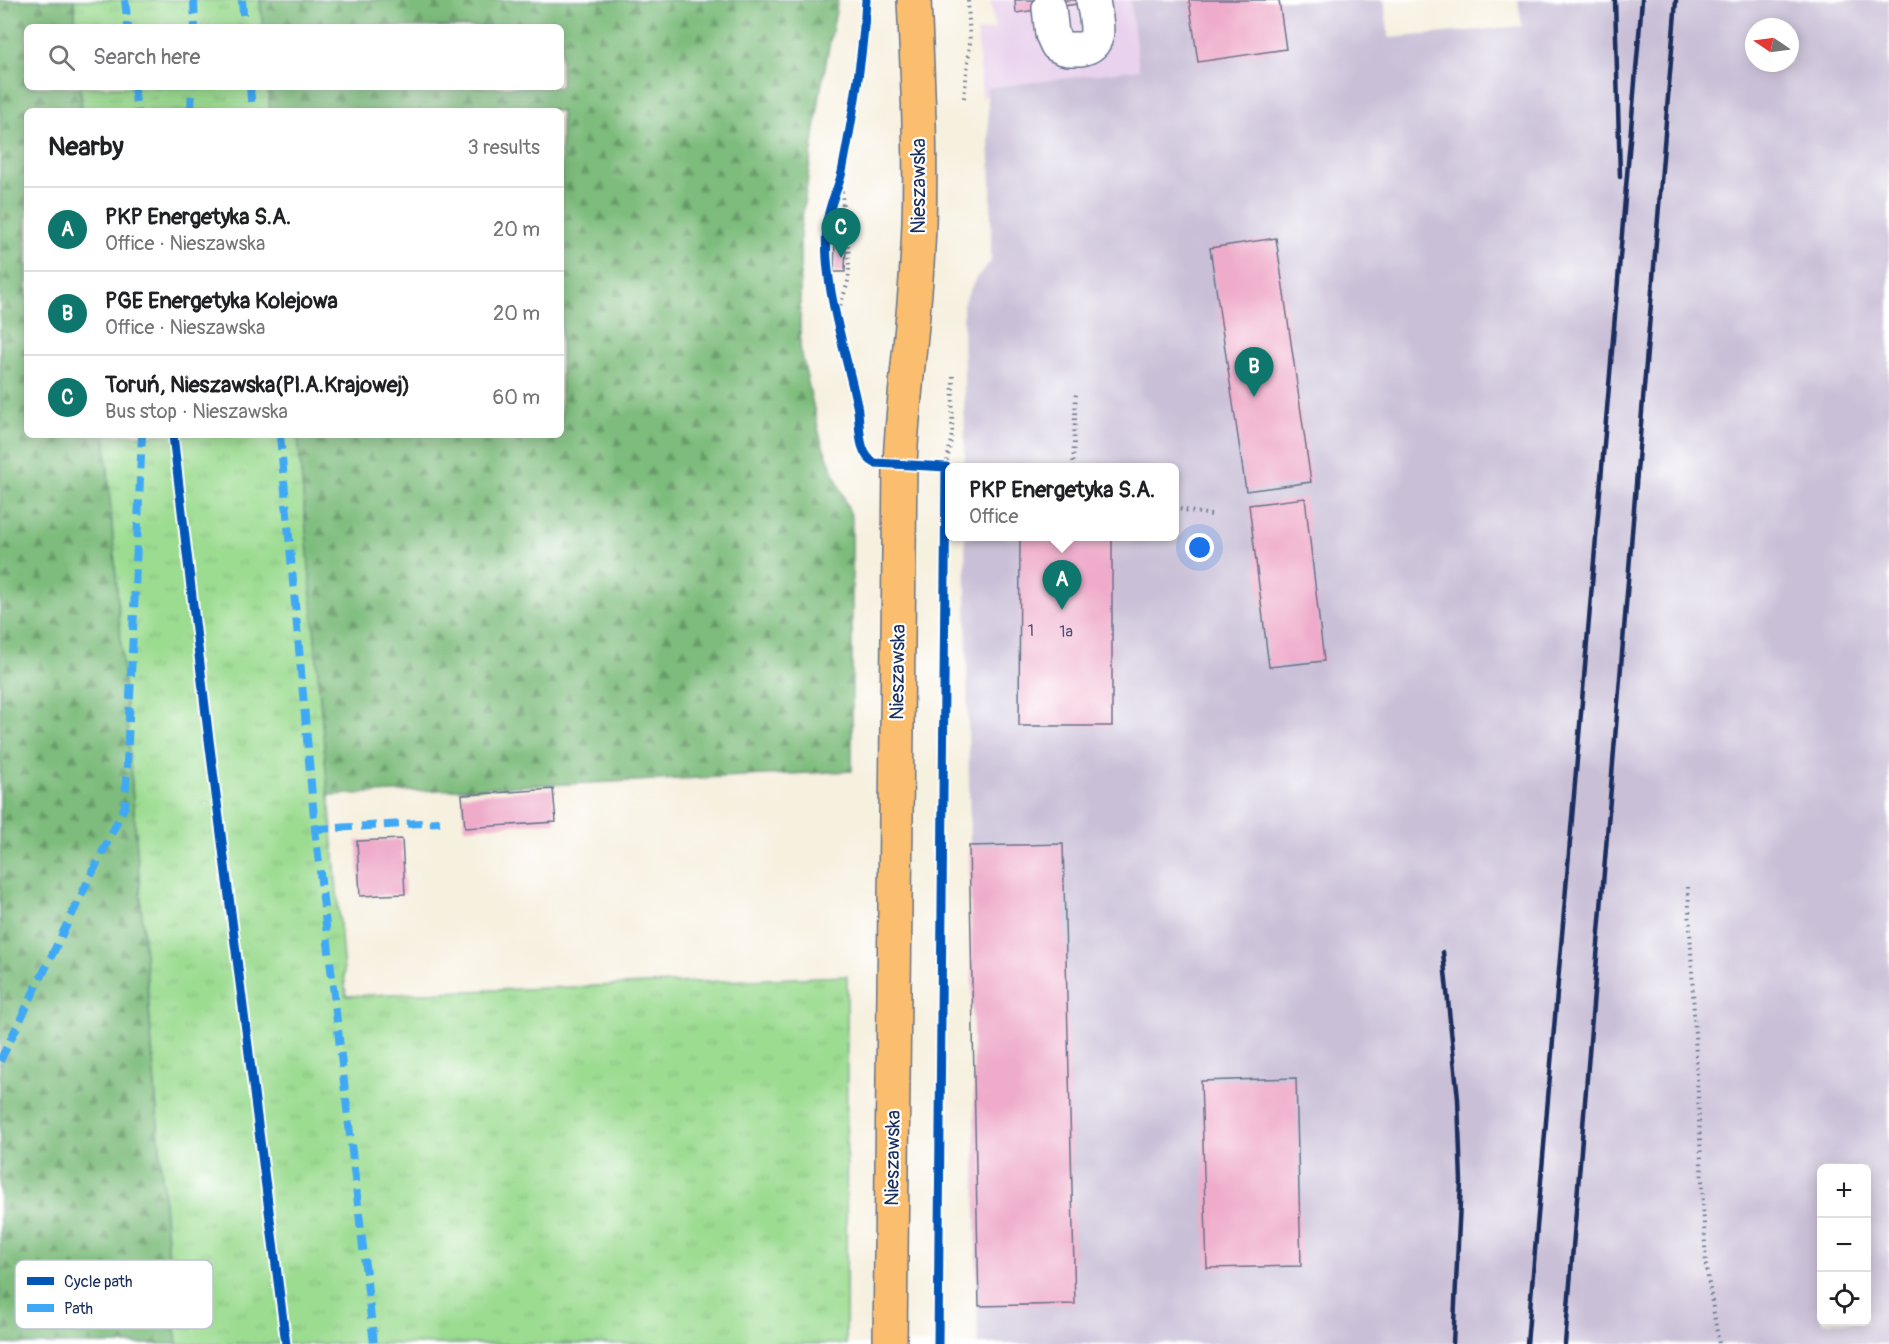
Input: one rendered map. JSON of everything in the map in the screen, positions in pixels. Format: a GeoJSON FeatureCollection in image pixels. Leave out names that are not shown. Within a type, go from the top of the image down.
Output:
{"type":"FeatureCollection","features":[{"type":"Feature","properties":{"kind":"main road","name":"Nieszawska"},"geometry":{"type":"LineString","coordinates":[[890,1344],[900,464],[903,393],[917,263],[919,183],[914,0]]}},
{"type":"Feature","properties":{"kind":"lane"},"geometry":{"type":"LineString","coordinates":[[1049,8],[1052,34],[1057,45],[1069,50],[1087,48],[1094,44],[1097,38],[1093,0]]}},
{"type":"Feature","properties":{"kind":"path"},"geometry":{"type":"LineString","coordinates":[[832,196],[842,175]]}},
{"type":"Feature","properties":{"kind":"path"},"geometry":{"type":"LineString","coordinates":[[838,317],[839,304],[849,276],[849,240],[841,198],[842,175]]}},
{"type":"Feature","properties":{"kind":"path"},"geometry":{"type":"LineString","coordinates":[[831,293],[838,317]]}},
{"type":"Feature","properties":{"kind":"path"},"geometry":{"type":"LineString","coordinates":[[1073,463],[1076,392]]}},
{"type":"Feature","properties":{"kind":"path"},"geometry":{"type":"LineString","coordinates":[[1179,509],[1211,515]]}},
{"type":"Feature","properties":{"kind":"path"},"geometry":{"type":"LineString","coordinates":[[1688,887],[1706,1266],[1719,1344]]}},
{"type":"Feature","properties":{"kind":"shaded area"},"geometry":{"type":"Polygon","coordinates":[[[991,0],[1134,0],[1144,76],[982,97],[977,32],[995,29],[991,0]]]}},
{"type":"Feature","properties":{"kind":"shaded area"},"geometry":{"type":"Polygon","coordinates":[[[1130,0],[1384,0],[1389,38],[1522,26],[1518,0],[1889,0],[1889,1344],[978,1344],[965,541],[1179,541],[1179,463],[965,463],[963,304],[976,278],[991,261],[987,88],[1139,69],[1130,0]]]}},
{"type":"Feature","properties":{"kind":"green space"},"geometry":{"type":"Polygon","coordinates":[[[0,0],[74,0],[76,24],[24,24],[24,90],[80,90],[82,108],[24,108],[24,438],[105,438],[168,1260],[15,1260],[15,1329],[175,1329],[177,1344],[0,1344],[0,0]]]}},
{"type":"Feature","properties":{"kind":"green space"},"geometry":{"type":"Polygon","coordinates":[[[74,0],[260,0],[263,24],[76,24],[74,0]]]}},
{"type":"Feature","properties":{"kind":"green space"},"geometry":{"type":"Polygon","coordinates":[[[260,0],[838,0],[821,88],[800,232],[800,347],[821,441],[852,518],[852,771],[328,795],[298,438],[564,438],[564,108],[270,108],[268,90],[564,90],[564,24],[263,24],[260,0]]]}},
{"type":"Feature","properties":{"kind":"green space"},"geometry":{"type":"Polygon","coordinates":[[[80,90],[268,90],[270,108],[82,108],[80,90]]]}},
{"type":"Feature","properties":{"kind":"green space"},"geometry":{"type":"Polygon","coordinates":[[[105,438],[298,438],[346,996],[847,976],[846,1344],[177,1344],[175,1329],[213,1329],[213,1260],[168,1260],[105,438]]]}},
{"type":"Feature","properties":{"kind":"building"},"geometry":{"type":"Polygon","coordinates":[[[1015,0],[1077,0],[1077,4],[1016,13],[1015,0]]]}},
{"type":"Feature","properties":{"kind":"building"},"geometry":{"type":"Polygon","coordinates":[[[1189,0],[1279,0],[1286,49],[1198,62],[1189,0]]]}},
{"type":"Feature","properties":{"kind":"building"},"geometry":{"type":"Polygon","coordinates":[[[1276,238],[1311,482],[1246,491],[1210,248],[1276,238]]]}},
{"type":"Feature","properties":{"kind":"building"},"geometry":{"type":"Polygon","coordinates":[[[835,242],[846,242],[845,272],[834,272],[835,242]]]}},
{"type":"Feature","properties":{"kind":"building"},"geometry":{"type":"Polygon","coordinates":[[[1305,498],[1324,661],[1269,667],[1249,505],[1305,498]]]}},
{"type":"Feature","properties":{"kind":"building"},"geometry":{"type":"Polygon","coordinates":[[[1020,541],[1112,541],[1112,726],[1019,726],[1020,541]]]}},
{"type":"Feature","properties":{"kind":"building"},"geometry":{"type":"Polygon","coordinates":[[[553,789],[556,822],[465,828],[462,795],[553,789]]]}},
{"type":"Feature","properties":{"kind":"building"},"geometry":{"type":"Polygon","coordinates":[[[402,839],[405,894],[360,896],[357,841],[402,839]]]}},
{"type":"Feature","properties":{"kind":"building"},"geometry":{"type":"Polygon","coordinates":[[[1063,844],[1075,1304],[979,1306],[969,846],[1063,844]]]}},
{"type":"Feature","properties":{"kind":"building"},"geometry":{"type":"Polygon","coordinates":[[[1296,1078],[1301,1266],[1207,1268],[1201,1081],[1296,1078]]]}},
{"type":"Feature","properties":{"kind":"railway"},"geometry":{"type":"LineString","coordinates":[[1615,0],[1620,177]]}},
{"type":"Feature","properties":{"kind":"railway"},"geometry":{"type":"LineString","coordinates":[[1527,1344],[1642,0]]}},
{"type":"Feature","properties":{"kind":"railway"},"geometry":{"type":"LineString","coordinates":[[1565,1344],[1676,0]]}},
{"type":"Feature","properties":{"kind":"railway"},"geometry":{"type":"LineString","coordinates":[[1443,952],[1458,1099],[1461,1182],[1453,1344]]}},
{"type":"Feature","properties":{"kind":"marked path"},"geometry":{"type":"LineString","coordinates":[[125,0],[128,24]]}},
{"type":"Feature","properties":{"kind":"marked path"},"geometry":{"type":"LineString","coordinates":[[194,0],[195,24]]}},
{"type":"Feature","properties":{"kind":"marked path"},"geometry":{"type":"LineString","coordinates":[[242,0],[244,24]]}},
{"type":"Feature","properties":{"kind":"marked path"},"geometry":{"type":"LineString","coordinates":[[134,90],[137,108]]}},
{"type":"Feature","properties":{"kind":"marked path"},"geometry":{"type":"LineString","coordinates":[[191,108],[192,90]]}},
{"type":"Feature","properties":{"kind":"marked path"},"geometry":{"type":"LineString","coordinates":[[250,90],[252,108]]}},
{"type":"Feature","properties":{"kind":"marked path"},"geometry":{"type":"LineString","coordinates":[[0,1061],[125,806],[142,438]]}},
{"type":"Feature","properties":{"kind":"marked path"},"geometry":{"type":"LineString","coordinates":[[280,438],[315,829],[374,1344]]}},
{"type":"Feature","properties":{"kind":"marked path"},"geometry":{"type":"LineString","coordinates":[[315,829],[440,822]]}},
{"type":"Feature","properties":{"kind":"cycle path"},"geometry":{"type":"LineString","coordinates":[[866,0],[860,65],[850,130],[842,172],[828,218],[826,247],[831,292],[857,405],[860,437],[865,453],[875,463],[945,467]]}},
{"type":"Feature","properties":{"kind":"cycle path"},"geometry":{"type":"LineString","coordinates":[[173,438],[208,732],[286,1344]]}},
{"type":"Feature","properties":{"kind":"cycle path"},"geometry":{"type":"LineString","coordinates":[[938,1344],[945,541]]}},
{"type":"Feature","properties":{"kind":"place","name":"Toruń, Nieszawska(Pl.A.Krajowej)"},"geometry":{"type":"Point","coordinates":[841,258]}},
{"type":"Feature","properties":{"kind":"place","name":"PGE Energetyka Kolejowa"},"geometry":{"type":"Point","coordinates":[1254,397]}},
{"type":"Feature","properties":{"kind":"place","name":"PKP Energetyka S.A."},"geometry":{"type":"Point","coordinates":[1062,610]}}]}
